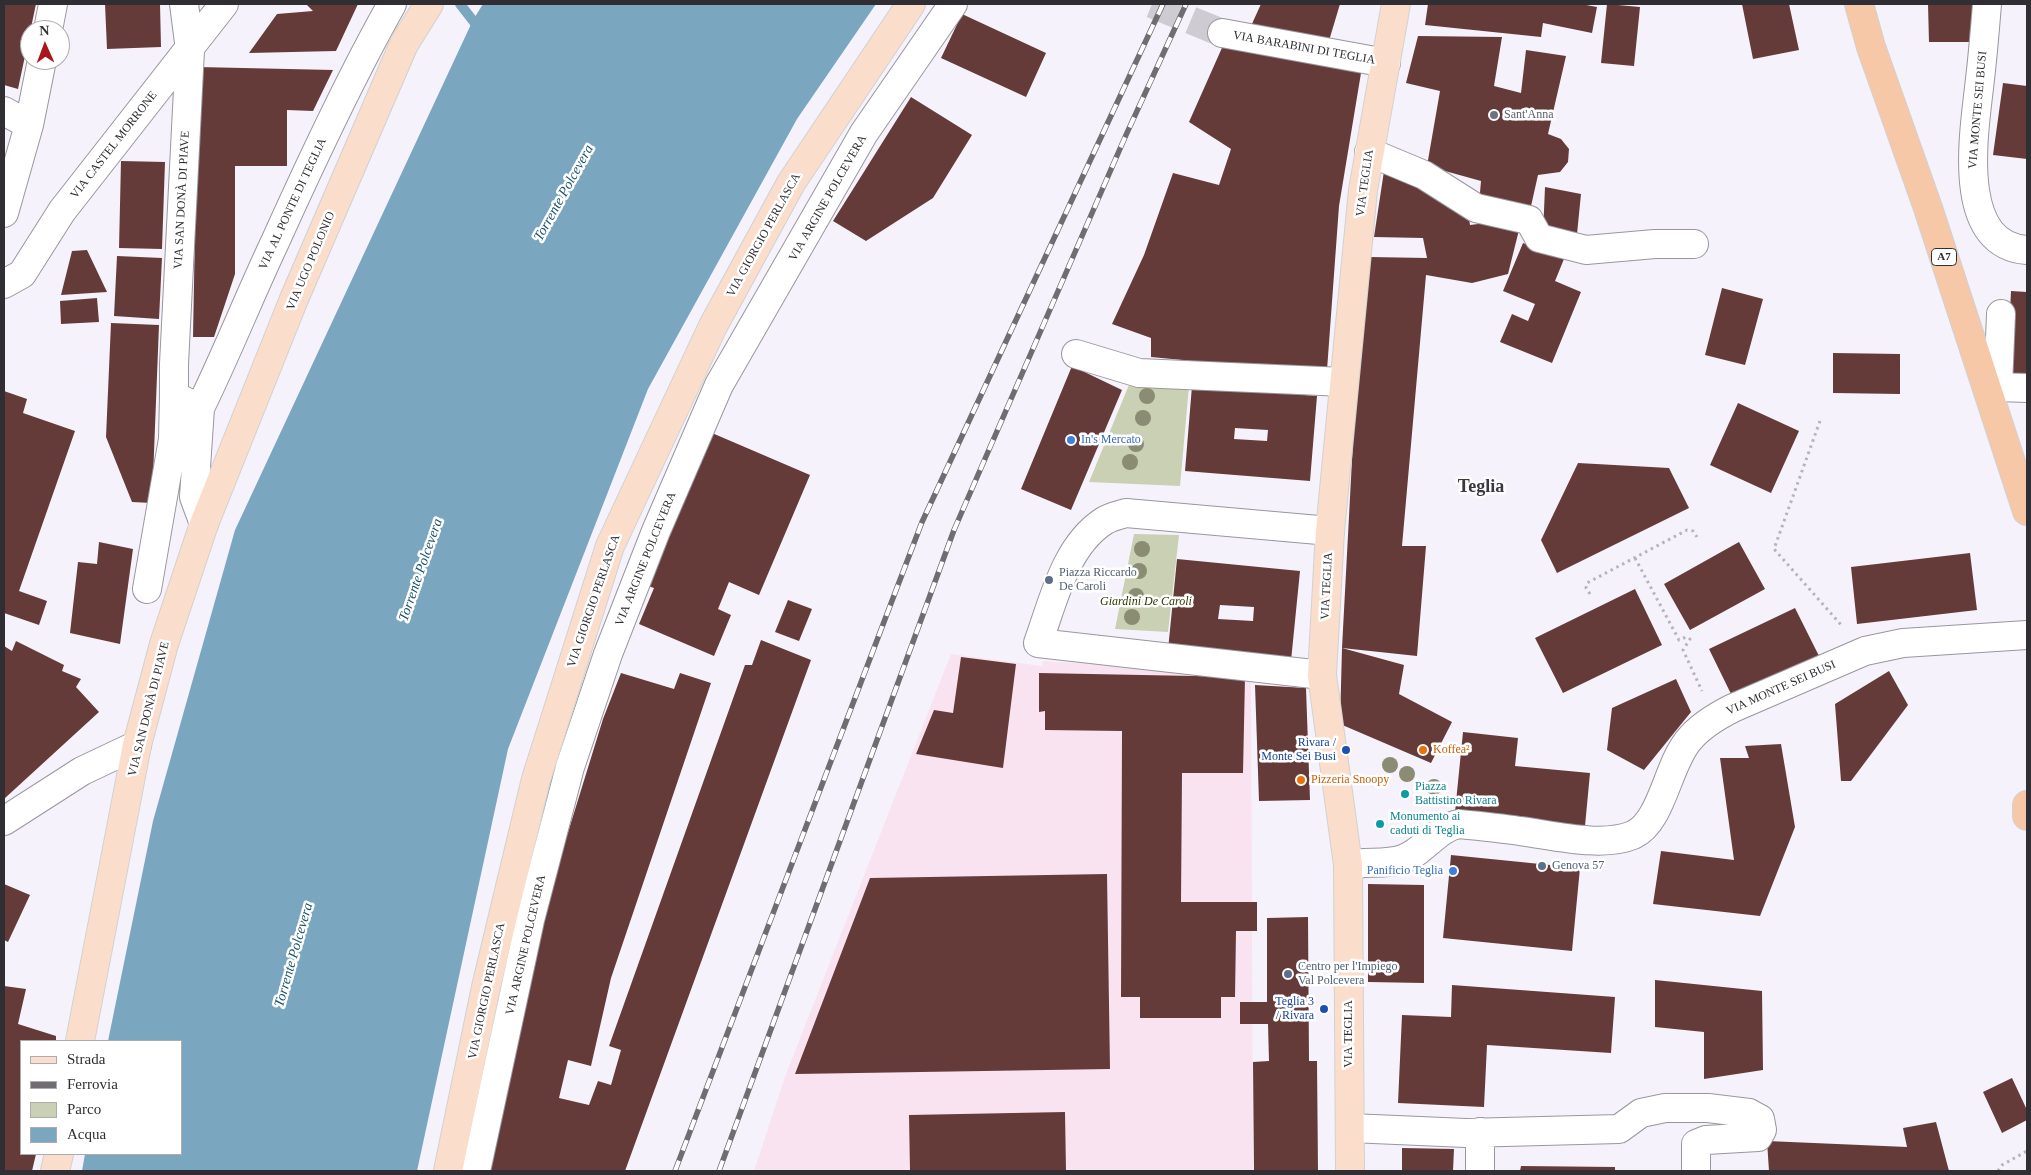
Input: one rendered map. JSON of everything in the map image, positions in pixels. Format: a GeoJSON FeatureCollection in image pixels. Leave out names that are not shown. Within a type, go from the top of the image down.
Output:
{"type":"FeatureCollection","features":[{"type":"Feature","properties":{"kind":"highway","name":"A7"},"geometry":{"type":"LineString","coordinates":[[1859,4],[1871,47],[1928,208],[2027,511]]}},
{"type":"Feature","properties":{"kind":"highway"},"geometry":{"type":"LineString","coordinates":[[2027,806],[2027,816]]}},
{"type":"Feature","properties":{"kind":"main road","name":"VIA GIORGIO PERLASCA"},"geometry":{"type":"LineString","coordinates":[[448,1171],[486,986],[536,779],[610,546],[713,326],[791,183],[911,4]]}},
{"type":"Feature","properties":{"kind":"main road","name":"VIA TEGLIA"},"geometry":{"type":"LineString","coordinates":[[1350,1171],[1348,865],[1322,675],[1330,531],[1362,190],[1396,4]]}},
{"type":"Feature","properties":{"kind":"main road","name":"VIA UGO POLONIO"},"geometry":{"type":"LineString","coordinates":[[204,524],[294,299],[404,44],[425,10]]}},
{"type":"Feature","properties":{"kind":"main road","name":"VIA SAN DONÀ DI PIAVE"},"geometry":{"type":"LineString","coordinates":[[80,1040],[138,745],[164,644],[204,524]]}},
{"type":"Feature","properties":{"kind":"main road"},"geometry":{"type":"LineString","coordinates":[[55,1171],[59,1155]]}},
{"type":"Feature","properties":{"kind":"street"},"geometry":{"type":"LineString","coordinates":[[50,20],[53,4]]}},
{"type":"Feature","properties":{"kind":"street","name":"VIA SAN DONÀ DI PIAVE"},"geometry":{"type":"LineString","coordinates":[[146,590],[173,440],[174,364],[190,50],[184,4]]}},
{"type":"Feature","properties":{"kind":"street","name":"VIA CASTEL MORRONE"},"geometry":{"type":"LineString","coordinates":[[4,284],[22,274],[62,211],[190,50],[224,4]]}},
{"type":"Feature","properties":{"kind":"street","name":"VIA AL PONTE DI TEGLIA"},"geometry":{"type":"LineString","coordinates":[[200,408],[283,225],[370,43],[392,4]]}},
{"type":"Feature","properties":{"kind":"street","name":"VIA ARGINE POLCEVERA"},"geometry":{"type":"LineString","coordinates":[[476,1171],[530,920],[570,768],[608,654],[656,531],[720,385],[864,133],[953,4]]}},
{"type":"Feature","properties":{"kind":"street","name":"VIA MONTE SEI BUSI"},"geometry":{"type":"LineString","coordinates":[[1988,4],[1973,152],[1975,194],[1992,233],[2005,244],[2027,250]]}},
{"type":"Feature","properties":{"kind":"street","name":"VIA BARABINI DI TEGLIA"},"geometry":{"type":"LineString","coordinates":[[1222,33],[1386,63]]}},
{"type":"Feature","properties":{"kind":"street"},"geometry":{"type":"LineString","coordinates":[[4,214],[29,125],[40,70]]}},
{"type":"Feature","properties":{"kind":"street"},"geometry":{"type":"LineString","coordinates":[[4,111],[29,125]]}},
{"type":"Feature","properties":{"kind":"street"},"geometry":{"type":"LineString","coordinates":[[1369,152],[1424,175],[1476,208],[1529,220],[1539,238],[1586,250],[1655,244],[1694,244]]}},
{"type":"Feature","properties":{"kind":"street"},"geometry":{"type":"LineString","coordinates":[[2002,314],[1998,387],[2027,388]]}},
{"type":"Feature","properties":{"kind":"street"},"geometry":{"type":"LineString","coordinates":[[1076,354],[1139,373],[1344,382]]}},
{"type":"Feature","properties":{"kind":"street"},"geometry":{"type":"LineString","coordinates":[[174,396],[200,408],[194,497],[204,524]]}},
{"type":"Feature","properties":{"kind":"street"},"geometry":{"type":"LineString","coordinates":[[1322,675],[1038,643],[1068,563],[1084,539],[1104,520],[1126,513],[1330,531]]}},
{"type":"Feature","properties":{"kind":"street","name":"VIA MONTE SEI BUSI"},"geometry":{"type":"LineString","coordinates":[[1348,865],[1403,859],[1421,849],[1448,826],[1460,824],[1597,840],[1632,835],[1644,828],[1654,815],[1672,767],[1688,741],[1715,717],[1865,651],[1903,643],[2027,635]]}},
{"type":"Feature","properties":{"kind":"street"},"geometry":{"type":"LineString","coordinates":[[4,821],[82,771],[138,745]]}},
{"type":"Feature","properties":{"kind":"street"},"geometry":{"type":"LineString","coordinates":[[1350,1128],[1480,1132],[1619,1128],[1641,1113],[1665,1108],[1708,1108],[1749,1113],[1760,1119],[1762,1130],[1758,1137],[1706,1140],[1696,1144],[1696,1171]]}},
{"type":"Feature","properties":{"kind":"street"},"geometry":{"type":"LineString","coordinates":[[1480,1132],[1480,1171]]}},
{"type":"Feature","properties":{"kind":"path"},"geometry":{"type":"LineString","coordinates":[[1820,421],[1774,549],[1865,651]]}},
{"type":"Feature","properties":{"kind":"path"},"geometry":{"type":"LineString","coordinates":[[1590,594],[1586,588],[1587,583],[1687,530],[1693,531],[1697,538]]}},
{"type":"Feature","properties":{"kind":"path"},"geometry":{"type":"LineString","coordinates":[[1636,558],[1679,640],[1686,637],[1690,639],[1683,650],[1715,717]]}},
{"type":"Feature","properties":{"kind":"path"},"geometry":{"type":"LineString","coordinates":[[1998,1171],[2002,1165],[2027,1151]]}},
{"type":"Feature","properties":{"kind":"shaded area"},"geometry":{"type":"Polygon","coordinates":[[[951,654],[1042,666],[1043,661],[1251,674],[1253,1171],[754,1171],[786,1074],[951,654]]]}},
{"type":"Feature","properties":{"kind":"green space"},"geometry":{"type":"Polygon","coordinates":[[[1131,380],[1189,386],[1180,486],[1089,482],[1131,380]]]}},
{"type":"Feature","properties":{"kind":"green space","name":"Giardini De Caroli"},"geometry":{"type":"Polygon","coordinates":[[[1134,534],[1179,535],[1168,632],[1115,629],[1134,534]]]}},
{"type":"Feature","properties":{"kind":"water","name":"Torrente Polcevera"},"geometry":{"type":"Polygon","coordinates":[[[483,4],[876,4],[797,119],[648,389],[508,749],[417,1171],[82,1171],[85,1155],[182,1155],[182,1040],[108,1040],[153,821],[235,530],[473,20],[483,4]]]}},
{"type":"Feature","properties":{"kind":"building"},"geometry":{"type":"Polygon","coordinates":[[[4,4],[36,4],[33,20],[20,20],[20,70],[22,70],[18,89],[4,85],[4,4]]]}},
{"type":"Feature","properties":{"kind":"building"},"geometry":{"type":"Polygon","coordinates":[[[105,4],[160,4],[161,47],[107,49],[105,4]]]}},
{"type":"Feature","properties":{"kind":"building"},"geometry":{"type":"Polygon","coordinates":[[[306,4],[358,4],[336,51],[249,53],[277,14],[313,11],[306,4]]]}},
{"type":"Feature","properties":{"kind":"building"},"geometry":{"type":"Polygon","coordinates":[[[1261,4],[1340,4],[1328,44],[1251,26],[1261,4]]]}},
{"type":"Feature","properties":{"kind":"building"},"geometry":{"type":"Polygon","coordinates":[[[1428,4],[1581,4],[1597,7],[1592,33],[1543,23],[1541,37],[1425,25],[1428,4]]]}},
{"type":"Feature","properties":{"kind":"building"},"geometry":{"type":"Polygon","coordinates":[[[1607,4],[1640,7],[1634,66],[1601,63],[1607,4]]]}},
{"type":"Feature","properties":{"kind":"building"},"geometry":{"type":"Polygon","coordinates":[[[1742,4],[1789,4],[1799,50],[1753,59],[1742,4]]]}},
{"type":"Feature","properties":{"kind":"building"},"geometry":{"type":"Polygon","coordinates":[[[1928,4],[1972,4],[1973,42],[1929,42],[1928,4]]]}},
{"type":"Feature","properties":{"kind":"building"},"geometry":{"type":"Polygon","coordinates":[[[962,14],[1046,53],[1026,97],[941,58],[962,14]]]}},
{"type":"Feature","properties":{"kind":"building","name":"Sant'Anna"},"geometry":{"type":"Polygon","coordinates":[[[1418,36],[1502,37],[1494,86],[1521,93],[1526,50],[1566,56],[1548,134],[1561,139],[1569,149],[1568,162],[1560,172],[1538,175],[1529,215],[1479,204],[1481,181],[1427,166],[1440,91],[1406,83],[1418,36]]]}},
{"type":"Feature","properties":{"kind":"building"},"geometry":{"type":"Polygon","coordinates":[[[1225,41],[1311,58],[1361,73],[1339,206],[1327,370],[1235,365],[1151,357],[1151,338],[1112,324],[1144,255],[1173,173],[1219,185],[1231,149],[1189,122],[1225,41]]]}},
{"type":"Feature","properties":{"kind":"building"},"geometry":{"type":"Polygon","coordinates":[[[198,67],[333,70],[313,111],[287,110],[287,166],[235,166],[235,274],[214,337],[193,337],[198,67]]]}},
{"type":"Feature","properties":{"kind":"building"},"geometry":{"type":"Polygon","coordinates":[[[2003,83],[2027,86],[2027,159],[1993,155],[2003,83]]]}},
{"type":"Feature","properties":{"kind":"building"},"geometry":{"type":"Polygon","coordinates":[[[911,97],[972,135],[933,198],[866,241],[833,221],[911,97]]]}},
{"type":"Feature","properties":{"kind":"building"},"geometry":{"type":"Polygon","coordinates":[[[121,161],[165,162],[162,249],[119,248],[121,161]]]}},
{"type":"Feature","properties":{"kind":"building"},"geometry":{"type":"Polygon","coordinates":[[[1384,171],[1467,206],[1470,225],[1494,222],[1520,226],[1508,274],[1472,283],[1426,275],[1402,546],[1426,546],[1417,656],[1342,648],[1353,441],[1370,257],[1427,258],[1423,238],[1374,237],[1384,171]]]}},
{"type":"Feature","properties":{"kind":"building"},"geometry":{"type":"Polygon","coordinates":[[[1545,187],[1581,194],[1576,244],[1543,234],[1545,187]]]}},
{"type":"Feature","properties":{"kind":"building"},"geometry":{"type":"Polygon","coordinates":[[[1523,243],[1564,259],[1555,281],[1581,292],[1552,363],[1500,342],[1512,314],[1528,321],[1535,304],[1503,291],[1523,243]]]}},
{"type":"Feature","properties":{"kind":"building"},"geometry":{"type":"Polygon","coordinates":[[[87,250],[107,292],[61,295],[72,251],[87,250]]]}},
{"type":"Feature","properties":{"kind":"building"},"geometry":{"type":"Polygon","coordinates":[[[117,256],[162,258],[159,319],[114,316],[117,256]]]}},
{"type":"Feature","properties":{"kind":"building"},"geometry":{"type":"Polygon","coordinates":[[[1722,288],[1763,299],[1745,365],[1705,355],[1722,288]]]}},
{"type":"Feature","properties":{"kind":"building"},"geometry":{"type":"Polygon","coordinates":[[[2011,291],[2027,292],[2027,376],[2007,374],[2011,291]]]}},
{"type":"Feature","properties":{"kind":"building"},"geometry":{"type":"Polygon","coordinates":[[[97,298],[99,322],[61,324],[60,301],[97,298]]]}},
{"type":"Feature","properties":{"kind":"building"},"geometry":{"type":"Polygon","coordinates":[[[111,323],[159,325],[152,503],[132,502],[106,437],[111,323]]]}},
{"type":"Feature","properties":{"kind":"building"},"geometry":{"type":"Polygon","coordinates":[[[1833,353],[1900,354],[1900,394],[1833,393],[1833,353]]]}},
{"type":"Feature","properties":{"kind":"building","name":"In's Mercato"},"geometry":{"type":"Polygon","coordinates":[[[1072,366],[1122,390],[1071,510],[1021,489],[1072,366]]]}},
{"type":"Feature","properties":{"kind":"building"},"geometry":{"type":"Polygon","coordinates":[[[1192,386],[1317,396],[1310,481],[1185,471],[1192,386]],[[1235,428],[1234,439],[1267,441],[1268,430],[1235,428]]]}},
{"type":"Feature","properties":{"kind":"building"},"geometry":{"type":"Polygon","coordinates":[[[4,391],[27,399],[23,413],[75,431],[19,591],[47,601],[39,625],[4,613],[4,391]]]}},
{"type":"Feature","properties":{"kind":"building"},"geometry":{"type":"Polygon","coordinates":[[[1738,403],[1799,431],[1771,493],[1710,465],[1738,403]]]}},
{"type":"Feature","properties":{"kind":"building"},"geometry":{"type":"Polygon","coordinates":[[[712,433],[810,475],[759,595],[729,582],[718,609],[731,615],[714,656],[639,624],[654,588],[648,586],[712,433]]]}},
{"type":"Feature","properties":{"kind":"building"},"geometry":{"type":"Polygon","coordinates":[[[1578,463],[1669,468],[1689,508],[1557,573],[1541,540],[1578,463]]]}},
{"type":"Feature","properties":{"kind":"building"},"geometry":{"type":"Polygon","coordinates":[[[99,542],[133,549],[120,644],[70,633],[78,562],[97,564],[99,542]]]}},
{"type":"Feature","properties":{"kind":"building"},"geometry":{"type":"Polygon","coordinates":[[[1739,542],[1765,589],[1690,630],[1664,584],[1739,542]]]}},
{"type":"Feature","properties":{"kind":"building"},"geometry":{"type":"Polygon","coordinates":[[[1970,553],[1977,610],[1857,624],[1851,567],[1970,553]]]}},
{"type":"Feature","properties":{"kind":"building"},"geometry":{"type":"Polygon","coordinates":[[[1177,559],[1300,571],[1291,661],[1168,650],[1177,559]],[[1220,605],[1218,619],[1253,621],[1254,607],[1220,605]]]}},
{"type":"Feature","properties":{"kind":"building"},"geometry":{"type":"Polygon","coordinates":[[[1635,589],[1662,645],[1563,693],[1535,638],[1635,589]]]}},
{"type":"Feature","properties":{"kind":"building"},"geometry":{"type":"Polygon","coordinates":[[[788,600],[812,609],[799,641],[775,632],[788,600]]]}},
{"type":"Feature","properties":{"kind":"building"},"geometry":{"type":"Polygon","coordinates":[[[1795,608],[1819,656],[1733,698],[1709,649],[1795,608]]]}},
{"type":"Feature","properties":{"kind":"building"},"geometry":{"type":"Polygon","coordinates":[[[761,640],[811,660],[625,1171],[488,1171],[553,881],[603,719],[621,673],[674,689],[680,673],[711,683],[611,978],[591,1066],[568,1060],[559,1098],[589,1105],[598,1081],[611,1085],[621,1050],[609,1046],[745,665],[752,665],[761,640]]]}},
{"type":"Feature","properties":{"kind":"building"},"geometry":{"type":"Polygon","coordinates":[[[16,641],[64,665],[62,671],[81,679],[76,687],[99,712],[4,799],[4,646],[12,651],[16,641]]]}},
{"type":"Feature","properties":{"kind":"building"},"geometry":{"type":"Polygon","coordinates":[[[1342,648],[1404,665],[1399,694],[1452,722],[1431,763],[1340,724],[1342,648]]]}},
{"type":"Feature","properties":{"kind":"building"},"geometry":{"type":"Polygon","coordinates":[[[961,657],[1016,664],[1003,768],[916,754],[934,710],[953,713],[961,657]]]}},
{"type":"Feature","properties":{"kind":"building"},"geometry":{"type":"Polygon","coordinates":[[[1889,671],[1908,705],[1851,781],[1841,781],[1835,704],[1889,671]]]}},
{"type":"Feature","properties":{"kind":"building"},"geometry":{"type":"Polygon","coordinates":[[[1039,673],[1245,677],[1243,773],[1182,773],[1181,902],[1257,902],[1257,931],[1236,931],[1235,997],[1221,997],[1221,1018],[1140,1018],[1140,997],[1121,997],[1122,731],[1045,730],[1045,711],[1039,712],[1039,673]]]}},
{"type":"Feature","properties":{"kind":"building"},"geometry":{"type":"Polygon","coordinates":[[[1676,679],[1691,712],[1644,770],[1607,750],[1612,708],[1676,679]]]}},
{"type":"Feature","properties":{"kind":"building"},"geometry":{"type":"Polygon","coordinates":[[[1255,685],[1306,688],[1310,800],[1259,801],[1255,685]]]}},
{"type":"Feature","properties":{"kind":"building"},"geometry":{"type":"Polygon","coordinates":[[[1463,732],[1518,738],[1515,766],[1590,773],[1585,826],[1455,812],[1463,732]]]}},
{"type":"Feature","properties":{"kind":"building"},"geometry":{"type":"Polygon","coordinates":[[[1781,744],[1795,827],[1760,916],[1653,904],[1661,851],[1734,860],[1720,758],[1749,758],[1745,746],[1781,744]]]}},
{"type":"Feature","properties":{"kind":"building"},"geometry":{"type":"Polygon","coordinates":[[[1451,855],[1580,868],[1572,951],[1443,938],[1451,855]]]}},
{"type":"Feature","properties":{"kind":"building"},"geometry":{"type":"Polygon","coordinates":[[[1107,874],[1110,1069],[795,1074],[870,878],[1107,874]]]}},
{"type":"Feature","properties":{"kind":"building"},"geometry":{"type":"Polygon","coordinates":[[[4,884],[30,895],[8,942],[4,940],[4,884]]]}},
{"type":"Feature","properties":{"kind":"building"},"geometry":{"type":"Polygon","coordinates":[[[1368,884],[1424,885],[1424,983],[1368,982],[1368,884]]]}},
{"type":"Feature","properties":{"kind":"building"},"geometry":{"type":"Polygon","coordinates":[[[1308,917],[1309,1061],[1317,1061],[1318,1171],[1254,1171],[1253,1062],[1269,1061],[1268,1024],[1240,1024],[1240,1002],[1267,1002],[1267,918],[1308,917]]]}},
{"type":"Feature","properties":{"kind":"building"},"geometry":{"type":"Polygon","coordinates":[[[1655,980],[1762,991],[1763,1070],[1704,1079],[1704,1032],[1655,1027],[1655,980]]]}},
{"type":"Feature","properties":{"kind":"building"},"geometry":{"type":"Polygon","coordinates":[[[1452,985],[1615,997],[1611,1053],[1487,1045],[1484,1107],[1398,1103],[1402,1015],[1451,1017],[1452,985]]]}},
{"type":"Feature","properties":{"kind":"building"},"geometry":{"type":"Polygon","coordinates":[[[4,986],[26,989],[18,1024],[56,1036],[56,1040],[20,1040],[20,1155],[36,1155],[32,1171],[4,1171],[4,986]]]}},
{"type":"Feature","properties":{"kind":"building"},"geometry":{"type":"Polygon","coordinates":[[[2012,1078],[2027,1110],[2027,1120],[2002,1133],[1983,1092],[2012,1078]]]}},
{"type":"Feature","properties":{"kind":"building"},"geometry":{"type":"Polygon","coordinates":[[[1065,1112],[1066,1171],[910,1171],[909,1115],[1065,1112]]]}},
{"type":"Feature","properties":{"kind":"building"},"geometry":{"type":"Polygon","coordinates":[[[1936,1122],[1949,1171],[1769,1171],[1767,1141],[1907,1147],[1903,1128],[1936,1122]]]}},
{"type":"Feature","properties":{"kind":"building"},"geometry":{"type":"Polygon","coordinates":[[[1402,1148],[1454,1149],[1453,1171],[1402,1171],[1402,1148]]]}},
{"type":"Feature","properties":{"kind":"building"},"geometry":{"type":"Polygon","coordinates":[[[1521,1166],[1615,1167],[1615,1171],[1520,1171],[1521,1166]]]}},
{"type":"Feature","properties":{"kind":"waterway"},"geometry":{"type":"LineString","coordinates":[[460,4],[481,31]]}},
{"type":"Feature","properties":{"kind":"tunnel"},"geometry":{"type":"LineString","coordinates":[[1152,4],[1222,33]]}},
{"type":"Feature","properties":{"kind":"railway"},"geometry":{"type":"LineString","coordinates":[[675,1171],[922,522],[1163,4]]}},
{"type":"Feature","properties":{"kind":"railway"},"geometry":{"type":"LineString","coordinates":[[719,1171],[954,530],[1126,135],[1186,4]]}},
{"type":"Feature","properties":{"kind":"place","name":"Sant'Anna"},"geometry":{"type":"Point","coordinates":[1494,115]}},
{"type":"Feature","properties":{"kind":"place","name":"In's Mercato"},"geometry":{"type":"Point","coordinates":[1071,440]}},
{"type":"Feature","properties":{"kind":"place","name":"Piazza Riccardo De Caroli"},"geometry":{"type":"Point","coordinates":[1049,580]}},
{"type":"Feature","properties":{"kind":"place","name":"Rivara / Monte Sei Busi"},"geometry":{"type":"Point","coordinates":[1346,750]}},
{"type":"Feature","properties":{"kind":"place","name":"Koffea²"},"geometry":{"type":"Point","coordinates":[1423,750]}},
{"type":"Feature","properties":{"kind":"place","name":"Pizzeria Snoopy"},"geometry":{"type":"Point","coordinates":[1301,780]}},
{"type":"Feature","properties":{"kind":"place","name":"Piazza Battistino Rivara"},"geometry":{"type":"Point","coordinates":[1405,794]}},
{"type":"Feature","properties":{"kind":"place","name":"Monumento ai caduti di Teglia"},"geometry":{"type":"Point","coordinates":[1380,824]}},
{"type":"Feature","properties":{"kind":"place","name":"Genova 57"},"geometry":{"type":"Point","coordinates":[1542,866]}},
{"type":"Feature","properties":{"kind":"place","name":"Panificio Teglia"},"geometry":{"type":"Point","coordinates":[1453,871]}},
{"type":"Feature","properties":{"kind":"place","name":"Centro per l'Impiego Val Polcevera"},"geometry":{"type":"Point","coordinates":[1288,974]}},
{"type":"Feature","properties":{"kind":"place","name":"Teglia 3 / Rivara"},"geometry":{"type":"Point","coordinates":[1324,1009]}},
{"type":"Feature","properties":{"kind":"district","name":"Teglia"},"geometry":{"type":"Point","coordinates":[1481,487]}}]}
